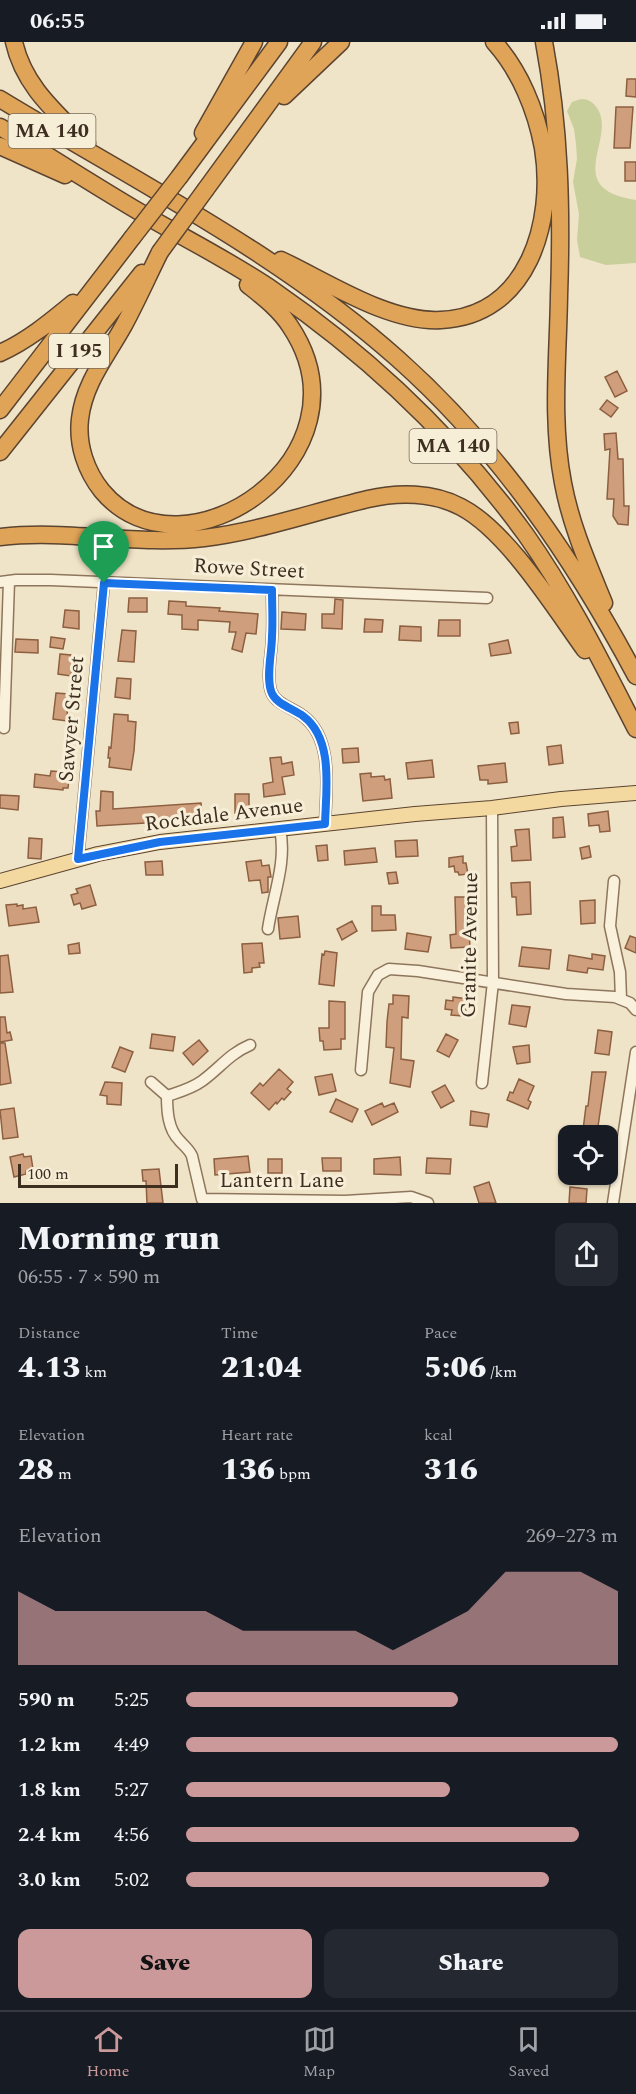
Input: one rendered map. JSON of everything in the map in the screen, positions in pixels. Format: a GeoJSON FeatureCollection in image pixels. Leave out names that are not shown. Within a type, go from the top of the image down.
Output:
{"type":"FeatureCollection","features":[{"type":"Feature","properties":{"kind":"highway"},"geometry":{"type":"LineString","coordinates":[[14,42],[20,63],[36,90],[55,114],[105,162]]}},
{"type":"Feature","properties":{"kind":"highway"},"geometry":{"type":"LineString","coordinates":[[182,173],[254,42]]}},
{"type":"Feature","properties":{"kind":"highway","name":"I 195"},"geometry":{"type":"LineString","coordinates":[[0,410],[182,173],[279,42]]}},
{"type":"Feature","properties":{"kind":"highway","name":"I 195"},"geometry":{"type":"LineString","coordinates":[[0,452],[160,252],[313,42]]}},
{"type":"Feature","properties":{"kind":"highway"},"geometry":{"type":"LineString","coordinates":[[250,131],[326,54],[341,42]]}},
{"type":"Feature","properties":{"kind":"highway"},"geometry":{"type":"LineString","coordinates":[[238,242],[297,267],[380,308],[408,318],[433,321],[458,318],[476,313],[501,298],[521,276],[533,249],[543,215],[545,181],[543,148],[534,114],[513,66],[494,42]]}},
{"type":"Feature","properties":{"kind":"highway"},"geometry":{"type":"LineString","coordinates":[[544,42],[555,116],[560,178],[556,394],[559,458],[575,532],[627,660]]}},
{"type":"Feature","properties":{"kind":"highway","name":"MA 140"},"geometry":{"type":"LineString","coordinates":[[0,99],[238,242],[299,282],[362,329],[405,366],[446,406],[497,463],[545,525],[569,561],[636,676]]}},
{"type":"Feature","properties":{"kind":"highway","name":"MA 140"},"geometry":{"type":"LineString","coordinates":[[0,127],[262,283],[305,313],[372,368],[442,434],[505,507],[546,565],[578,619],[636,729]]}},
{"type":"Feature","properties":{"kind":"highway"},"geometry":{"type":"LineString","coordinates":[[0,146],[57,173],[98,187]]}},
{"type":"Feature","properties":{"kind":"highway"},"geometry":{"type":"LineString","coordinates":[[160,252],[88,389],[80,417],[79,430],[81,449],[88,468],[108,497],[135,517],[150,522],[183,524],[200,521],[233,509],[267,488],[281,474],[300,446],[307,431],[313,397],[308,361],[289,324],[274,306],[256,291],[187,239]]}},
{"type":"Feature","properties":{"kind":"highway"},"geometry":{"type":"LineString","coordinates":[[0,353],[13,348],[56,316],[106,271]]}},
{"type":"Feature","properties":{"kind":"highway"},"geometry":{"type":"LineString","coordinates":[[0,537],[53,535],[140,541],[183,540],[244,531],[380,497],[416,495],[441,499],[471,513],[511,551],[622,701]]}},
{"type":"Feature","properties":{"kind":"main road","name":"Rockdale Avenue"},"geometry":{"type":"LineString","coordinates":[[0,881],[78,859],[150,844],[561,799],[636,794]]}},
{"type":"Feature","properties":{"kind":"street","name":"Rowe Street"},"geometry":{"type":"LineString","coordinates":[[4,581],[51,580],[488,598]]}},
{"type":"Feature","properties":{"kind":"street"},"geometry":{"type":"LineString","coordinates":[[4,581],[4,728]]}},
{"type":"Feature","properties":{"kind":"street","name":"Sawyer Street"},"geometry":{"type":"LineString","coordinates":[[78,859],[104,583]]}},
{"type":"Feature","properties":{"kind":"street"},"geometry":{"type":"LineString","coordinates":[[272,590],[273,634],[269,681],[271,693],[280,703],[304,716],[317,731],[325,762],[325,824]]}},
{"type":"Feature","properties":{"kind":"street","name":"Granite Avenue"},"geometry":{"type":"LineString","coordinates":[[482,1083],[494,982],[492,808]]}},
{"type":"Feature","properties":{"kind":"street"},"geometry":{"type":"LineString","coordinates":[[268,929],[281,868],[283,843],[280,828]]}},
{"type":"Feature","properties":{"kind":"street"},"geometry":{"type":"LineString","coordinates":[[614,881],[610,926],[620,972],[621,999]]}},
{"type":"Feature","properties":{"kind":"street"},"geometry":{"type":"LineString","coordinates":[[362,1070],[368,992],[382,971],[389,969],[417,971],[566,994],[621,999],[635,1008]]}},
{"type":"Feature","properties":{"kind":"street"},"geometry":{"type":"LineString","coordinates":[[151,1082],[167,1096],[188,1090],[202,1081],[235,1052],[250,1045]]}},
{"type":"Feature","properties":{"kind":"street"},"geometry":{"type":"LineString","coordinates":[[614,1203],[636,1052]]}},
{"type":"Feature","properties":{"kind":"street","name":"Lantern Lane"},"geometry":{"type":"LineString","coordinates":[[167,1096],[167,1111],[171,1125],[176,1138],[192,1156],[202,1199],[345,1201],[411,1197],[428,1203]]}},
{"type":"Feature","properties":{"kind":"green space"},"geometry":{"type":"Polygon","coordinates":[[[581,99],[594,104],[602,120],[596,161],[596,174],[601,185],[613,194],[636,200],[636,263],[606,265],[580,257],[577,240],[579,214],[573,182],[577,159],[576,144],[574,129],[567,111],[572,102],[581,99]]]}},
{"type":"Feature","properties":{"kind":"building"},"geometry":{"type":"Polygon","coordinates":[[[627,79],[636,79],[636,97],[626,96],[627,79]]]}},
{"type":"Feature","properties":{"kind":"building"},"geometry":{"type":"Polygon","coordinates":[[[616,107],[633,107],[630,148],[614,148],[616,107]]]}},
{"type":"Feature","properties":{"kind":"building"},"geometry":{"type":"Polygon","coordinates":[[[625,162],[636,162],[636,181],[625,181],[625,162]]]}},
{"type":"Feature","properties":{"kind":"building"},"geometry":{"type":"Polygon","coordinates":[[[617,371],[627,391],[615,397],[605,377],[617,371]]]}},
{"type":"Feature","properties":{"kind":"building"},"geometry":{"type":"Polygon","coordinates":[[[607,400],[618,408],[611,417],[600,409],[607,400]]]}},
{"type":"Feature","properties":{"kind":"building"},"geometry":{"type":"Polygon","coordinates":[[[616,433],[618,459],[623,459],[624,506],[629,506],[628,525],[618,524],[613,516],[614,499],[607,499],[610,449],[605,450],[604,434],[616,433]]]}},
{"type":"Feature","properties":{"kind":"building"},"geometry":{"type":"Polygon","coordinates":[[[129,598],[147,598],[147,612],[128,612],[129,598]]]}},
{"type":"Feature","properties":{"kind":"building"},"geometry":{"type":"Polygon","coordinates":[[[335,599],[343,600],[342,629],[322,628],[322,614],[334,614],[335,599]]]}},
{"type":"Feature","properties":{"kind":"building"},"geometry":{"type":"Polygon","coordinates":[[[169,601],[186,602],[186,606],[220,608],[219,611],[258,614],[256,634],[246,633],[242,652],[232,649],[236,632],[229,632],[230,622],[198,620],[198,630],[182,629],[182,615],[168,614],[169,601]]]}},
{"type":"Feature","properties":{"kind":"building"},"geometry":{"type":"Polygon","coordinates":[[[65,610],[79,611],[79,629],[63,627],[65,610]]]}},
{"type":"Feature","properties":{"kind":"building"},"geometry":{"type":"Polygon","coordinates":[[[282,612],[306,614],[305,630],[281,629],[282,612]]]}},
{"type":"Feature","properties":{"kind":"building"},"geometry":{"type":"Polygon","coordinates":[[[365,619],[383,620],[382,632],[364,632],[365,619]]]}},
{"type":"Feature","properties":{"kind":"building"},"geometry":{"type":"Polygon","coordinates":[[[439,620],[460,620],[460,636],[438,636],[439,620]]]}},
{"type":"Feature","properties":{"kind":"building"},"geometry":{"type":"Polygon","coordinates":[[[400,626],[421,627],[421,641],[399,640],[400,626]]]}},
{"type":"Feature","properties":{"kind":"building"},"geometry":{"type":"Polygon","coordinates":[[[122,630],[136,631],[134,662],[118,661],[122,630]]]}},
{"type":"Feature","properties":{"kind":"building"},"geometry":{"type":"Polygon","coordinates":[[[51,637],[65,639],[63,649],[50,647],[51,637]]]}},
{"type":"Feature","properties":{"kind":"building"},"geometry":{"type":"Polygon","coordinates":[[[16,639],[38,640],[38,653],[15,652],[16,639]]]}},
{"type":"Feature","properties":{"kind":"building"},"geometry":{"type":"Polygon","coordinates":[[[508,640],[511,653],[491,656],[489,644],[508,640]]]}},
{"type":"Feature","properties":{"kind":"building"},"geometry":{"type":"Polygon","coordinates":[[[60,654],[71,655],[73,659],[71,676],[58,674],[60,654]]]}},
{"type":"Feature","properties":{"kind":"building"},"geometry":{"type":"Polygon","coordinates":[[[117,678],[131,679],[130,699],[115,697],[117,678]]]}},
{"type":"Feature","properties":{"kind":"building"},"geometry":{"type":"Polygon","coordinates":[[[56,693],[68,694],[67,721],[53,719],[56,693]]]}},
{"type":"Feature","properties":{"kind":"building"},"geometry":{"type":"Polygon","coordinates":[[[114,714],[128,715],[128,721],[136,722],[131,770],[109,767],[109,747],[111,748],[114,714]]]}},
{"type":"Feature","properties":{"kind":"building"},"geometry":{"type":"Polygon","coordinates":[[[518,722],[519,733],[511,734],[509,723],[518,722]]]}},
{"type":"Feature","properties":{"kind":"building"},"geometry":{"type":"Polygon","coordinates":[[[561,745],[563,763],[549,765],[547,747],[561,745]]]}},
{"type":"Feature","properties":{"kind":"building"},"geometry":{"type":"Polygon","coordinates":[[[358,748],[359,762],[343,763],[342,749],[358,748]]]}},
{"type":"Feature","properties":{"kind":"building"},"geometry":{"type":"Polygon","coordinates":[[[281,757],[282,764],[292,762],[294,775],[282,777],[285,794],[264,797],[263,784],[273,782],[270,758],[281,757]]]}},
{"type":"Feature","properties":{"kind":"building"},"geometry":{"type":"Polygon","coordinates":[[[432,760],[434,777],[408,779],[406,763],[432,760]]]}},
{"type":"Feature","properties":{"kind":"building"},"geometry":{"type":"Polygon","coordinates":[[[505,763],[507,782],[488,784],[488,780],[480,780],[478,766],[505,763]]]}},
{"type":"Feature","properties":{"kind":"building"},"geometry":{"type":"Polygon","coordinates":[[[51,771],[64,772],[64,779],[69,779],[68,788],[63,788],[63,790],[34,787],[35,774],[50,776],[51,771]]]}},
{"type":"Feature","properties":{"kind":"building"},"geometry":{"type":"Polygon","coordinates":[[[371,773],[371,777],[384,776],[385,780],[390,779],[392,798],[363,801],[360,774],[371,773]]]}},
{"type":"Feature","properties":{"kind":"building"},"geometry":{"type":"Polygon","coordinates":[[[101,791],[113,792],[113,809],[201,803],[202,815],[177,816],[162,822],[97,826],[96,811],[100,811],[101,791]]]}},
{"type":"Feature","properties":{"kind":"building"},"geometry":{"type":"Polygon","coordinates":[[[235,794],[249,794],[249,813],[235,813],[235,794]]]}},
{"type":"Feature","properties":{"kind":"building"},"geometry":{"type":"Polygon","coordinates":[[[0,795],[19,796],[18,810],[0,808],[0,795]]]}},
{"type":"Feature","properties":{"kind":"building"},"geometry":{"type":"Polygon","coordinates":[[[608,811],[610,831],[600,832],[599,825],[589,826],[588,814],[608,811]]]}},
{"type":"Feature","properties":{"kind":"building"},"geometry":{"type":"Polygon","coordinates":[[[563,817],[565,837],[553,838],[553,818],[563,817]]]}},
{"type":"Feature","properties":{"kind":"building"},"geometry":{"type":"Polygon","coordinates":[[[529,829],[531,860],[512,861],[511,847],[517,846],[515,830],[529,829]]]}},
{"type":"Feature","properties":{"kind":"building"},"geometry":{"type":"Polygon","coordinates":[[[29,838],[42,839],[41,859],[28,858],[29,838]]]}},
{"type":"Feature","properties":{"kind":"building"},"geometry":{"type":"Polygon","coordinates":[[[417,840],[418,856],[396,857],[395,841],[417,840]]]}},
{"type":"Feature","properties":{"kind":"building"},"geometry":{"type":"Polygon","coordinates":[[[327,845],[328,860],[318,861],[316,846],[327,845]]]}},
{"type":"Feature","properties":{"kind":"building"},"geometry":{"type":"Polygon","coordinates":[[[589,846],[591,857],[582,859],[580,848],[589,846]]]}},
{"type":"Feature","properties":{"kind":"building"},"geometry":{"type":"Polygon","coordinates":[[[375,848],[377,862],[345,865],[344,851],[375,848]]]}},
{"type":"Feature","properties":{"kind":"building"},"geometry":{"type":"Polygon","coordinates":[[[463,856],[463,863],[466,863],[468,874],[459,875],[455,872],[454,866],[449,867],[449,858],[463,856]]]}},
{"type":"Feature","properties":{"kind":"building"},"geometry":{"type":"Polygon","coordinates":[[[261,860],[262,866],[269,865],[271,877],[268,877],[268,892],[262,893],[260,880],[249,881],[246,862],[261,860]]]}},
{"type":"Feature","properties":{"kind":"building"},"geometry":{"type":"Polygon","coordinates":[[[162,861],[163,875],[146,875],[145,862],[162,861]]]}},
{"type":"Feature","properties":{"kind":"building"},"geometry":{"type":"Polygon","coordinates":[[[396,872],[398,883],[389,884],[387,873],[396,872]]]}},
{"type":"Feature","properties":{"kind":"building"},"geometry":{"type":"Polygon","coordinates":[[[530,882],[531,914],[517,915],[516,897],[512,897],[511,883],[530,882]]]}},
{"type":"Feature","properties":{"kind":"building"},"geometry":{"type":"Polygon","coordinates":[[[90,885],[96,905],[82,909],[80,903],[74,905],[71,895],[78,893],[76,889],[90,885]]]}},
{"type":"Feature","properties":{"kind":"building"},"geometry":{"type":"Polygon","coordinates":[[[455,897],[470,897],[470,912],[468,912],[470,947],[451,948],[450,935],[456,934],[455,897]]]}},
{"type":"Feature","properties":{"kind":"building"},"geometry":{"type":"Polygon","coordinates":[[[595,900],[595,923],[581,924],[580,901],[595,900]]]}},
{"type":"Feature","properties":{"kind":"building"},"geometry":{"type":"Polygon","coordinates":[[[17,904],[17,906],[23,905],[23,909],[36,907],[39,922],[9,926],[6,905],[17,904]]]}},
{"type":"Feature","properties":{"kind":"building"},"geometry":{"type":"Polygon","coordinates":[[[372,906],[381,906],[381,915],[395,915],[396,930],[372,931],[372,906]]]}},
{"type":"Feature","properties":{"kind":"building"},"geometry":{"type":"Polygon","coordinates":[[[298,916],[300,937],[280,939],[278,918],[298,916]]]}},
{"type":"Feature","properties":{"kind":"building"},"geometry":{"type":"Polygon","coordinates":[[[352,921],[357,931],[342,940],[337,929],[352,921]]]}},
{"type":"Feature","properties":{"kind":"building"},"geometry":{"type":"Polygon","coordinates":[[[407,933],[431,937],[428,952],[405,949],[407,933]]]}},
{"type":"Feature","properties":{"kind":"building"},"geometry":{"type":"Polygon","coordinates":[[[630,936],[636,938],[636,953],[625,948],[630,936]]]}},
{"type":"Feature","properties":{"kind":"building"},"geometry":{"type":"Polygon","coordinates":[[[79,943],[80,953],[69,954],[68,945],[79,943]]]}},
{"type":"Feature","properties":{"kind":"building"},"geometry":{"type":"Polygon","coordinates":[[[262,943],[264,963],[259,963],[260,967],[252,968],[252,972],[244,973],[242,944],[262,943]]]}},
{"type":"Feature","properties":{"kind":"building"},"geometry":{"type":"Polygon","coordinates":[[[522,947],[551,950],[549,969],[519,966],[522,947]]]}},
{"type":"Feature","properties":{"kind":"building"},"geometry":{"type":"Polygon","coordinates":[[[325,951],[337,953],[334,986],[319,984],[322,954],[324,955],[325,951]]]}},
{"type":"Feature","properties":{"kind":"building"},"geometry":{"type":"Polygon","coordinates":[[[592,954],[605,956],[603,970],[588,968],[587,973],[567,970],[569,955],[592,959],[592,954]]]}},
{"type":"Feature","properties":{"kind":"building"},"geometry":{"type":"Polygon","coordinates":[[[8,955],[13,992],[0,993],[0,956],[8,955]]]}},
{"type":"Feature","properties":{"kind":"building"},"geometry":{"type":"Polygon","coordinates":[[[393,995],[409,996],[408,1018],[402,1017],[401,1059],[414,1061],[410,1087],[390,1083],[394,1048],[386,1047],[389,1004],[393,1004],[393,995]]]}},
{"type":"Feature","properties":{"kind":"building"},"geometry":{"type":"Polygon","coordinates":[[[453,997],[468,999],[467,1010],[464,1010],[463,1016],[451,1015],[452,1010],[445,1009],[446,1000],[453,1001],[453,997]]]}},
{"type":"Feature","properties":{"kind":"building"},"geometry":{"type":"Polygon","coordinates":[[[329,1001],[345,1002],[345,1039],[341,1039],[341,1049],[324,1050],[323,1041],[320,1041],[319,1028],[329,1028],[329,1001]]]}},
{"type":"Feature","properties":{"kind":"building"},"geometry":{"type":"Polygon","coordinates":[[[512,1005],[530,1007],[526,1027],[509,1024],[512,1005]]]}},
{"type":"Feature","properties":{"kind":"building"},"geometry":{"type":"Polygon","coordinates":[[[0,1017],[5,1017],[7,1033],[10,1032],[12,1040],[0,1042],[0,1017]]]}},
{"type":"Feature","properties":{"kind":"building"},"geometry":{"type":"Polygon","coordinates":[[[598,1030],[612,1032],[609,1055],[595,1053],[598,1030]]]}},
{"type":"Feature","properties":{"kind":"building"},"geometry":{"type":"Polygon","coordinates":[[[152,1034],[175,1037],[173,1051],[150,1048],[152,1034]]]}},
{"type":"Feature","properties":{"kind":"building"},"geometry":{"type":"Polygon","coordinates":[[[446,1034],[458,1040],[449,1057],[437,1051],[446,1034]]]}},
{"type":"Feature","properties":{"kind":"building"},"geometry":{"type":"Polygon","coordinates":[[[199,1040],[208,1051],[193,1065],[183,1053],[199,1040]]]}},
{"type":"Feature","properties":{"kind":"building"},"geometry":{"type":"Polygon","coordinates":[[[0,1043],[5,1043],[11,1083],[0,1085],[0,1043]]]}},
{"type":"Feature","properties":{"kind":"building"},"geometry":{"type":"Polygon","coordinates":[[[529,1045],[530,1062],[517,1064],[513,1047],[529,1045]]]}},
{"type":"Feature","properties":{"kind":"building"},"geometry":{"type":"Polygon","coordinates":[[[120,1047],[133,1052],[125,1072],[112,1067],[120,1047]]]}},
{"type":"Feature","properties":{"kind":"building"},"geometry":{"type":"Polygon","coordinates":[[[279,1069],[293,1082],[287,1089],[291,1092],[269,1110],[251,1093],[260,1083],[263,1086],[279,1069]]]}},
{"type":"Feature","properties":{"kind":"building"},"geometry":{"type":"Polygon","coordinates":[[[592,1072],[606,1072],[598,1125],[584,1125],[586,1106],[588,1106],[592,1072]]]}},
{"type":"Feature","properties":{"kind":"building"},"geometry":{"type":"Polygon","coordinates":[[[332,1074],[336,1091],[319,1095],[315,1077],[332,1074]]]}},
{"type":"Feature","properties":{"kind":"building"},"geometry":{"type":"Polygon","coordinates":[[[519,1079],[534,1086],[528,1100],[531,1102],[528,1109],[507,1100],[519,1079]]]}},
{"type":"Feature","properties":{"kind":"building"},"geometry":{"type":"Polygon","coordinates":[[[105,1082],[122,1083],[121,1105],[107,1104],[107,1096],[100,1095],[105,1082]]]}},
{"type":"Feature","properties":{"kind":"building"},"geometry":{"type":"Polygon","coordinates":[[[445,1085],[454,1101],[441,1108],[432,1092],[445,1085]]]}},
{"type":"Feature","properties":{"kind":"building"},"geometry":{"type":"Polygon","coordinates":[[[336,1099],[358,1109],[352,1122],[330,1112],[336,1099]]]}},
{"type":"Feature","properties":{"kind":"building"},"geometry":{"type":"Polygon","coordinates":[[[382,1103],[384,1107],[394,1103],[398,1112],[372,1125],[365,1111],[382,1103]]]}},
{"type":"Feature","properties":{"kind":"building"},"geometry":{"type":"Polygon","coordinates":[[[14,1108],[18,1137],[3,1139],[0,1110],[14,1108]]]}},
{"type":"Feature","properties":{"kind":"building"},"geometry":{"type":"Polygon","coordinates":[[[471,1111],[489,1114],[487,1127],[470,1125],[471,1111]]]}},
{"type":"Feature","properties":{"kind":"building"},"geometry":{"type":"Polygon","coordinates":[[[23,1154],[24,1157],[31,1156],[33,1169],[26,1171],[26,1174],[14,1177],[10,1157],[23,1154]]]}},
{"type":"Feature","properties":{"kind":"building"},"geometry":{"type":"Polygon","coordinates":[[[248,1156],[250,1172],[215,1175],[214,1159],[248,1156]]]}},
{"type":"Feature","properties":{"kind":"building"},"geometry":{"type":"Polygon","coordinates":[[[400,1157],[401,1175],[374,1174],[374,1159],[400,1157]]]}},
{"type":"Feature","properties":{"kind":"building"},"geometry":{"type":"Polygon","coordinates":[[[322,1158],[341,1158],[341,1171],[323,1171],[322,1158]]]}},
{"type":"Feature","properties":{"kind":"building"},"geometry":{"type":"Polygon","coordinates":[[[427,1158],[451,1159],[450,1174],[426,1173],[427,1158]]]}},
{"type":"Feature","properties":{"kind":"building"},"geometry":{"type":"Polygon","coordinates":[[[268,1159],[282,1159],[282,1173],[268,1173],[268,1159]]]}},
{"type":"Feature","properties":{"kind":"building"},"geometry":{"type":"Polygon","coordinates":[[[159,1169],[163,1203],[147,1203],[146,1181],[143,1181],[142,1170],[159,1169]]]}},
{"type":"Feature","properties":{"kind":"building"},"geometry":{"type":"Polygon","coordinates":[[[489,1182],[496,1203],[479,1203],[474,1187],[489,1182]]]}},
{"type":"Feature","properties":{"kind":"building"},"geometry":{"type":"Polygon","coordinates":[[[570,1187],[587,1189],[586,1203],[569,1203],[570,1187]]]}},
{"type":"Feature","properties":{"kind":"route"},"geometry":{"type":"LineString","coordinates":[[104,583],[272,590],[273,634],[269,681],[271,693],[280,703],[304,716],[317,731],[325,762],[325,824],[160,842],[78,859],[104,583]]}}]}
